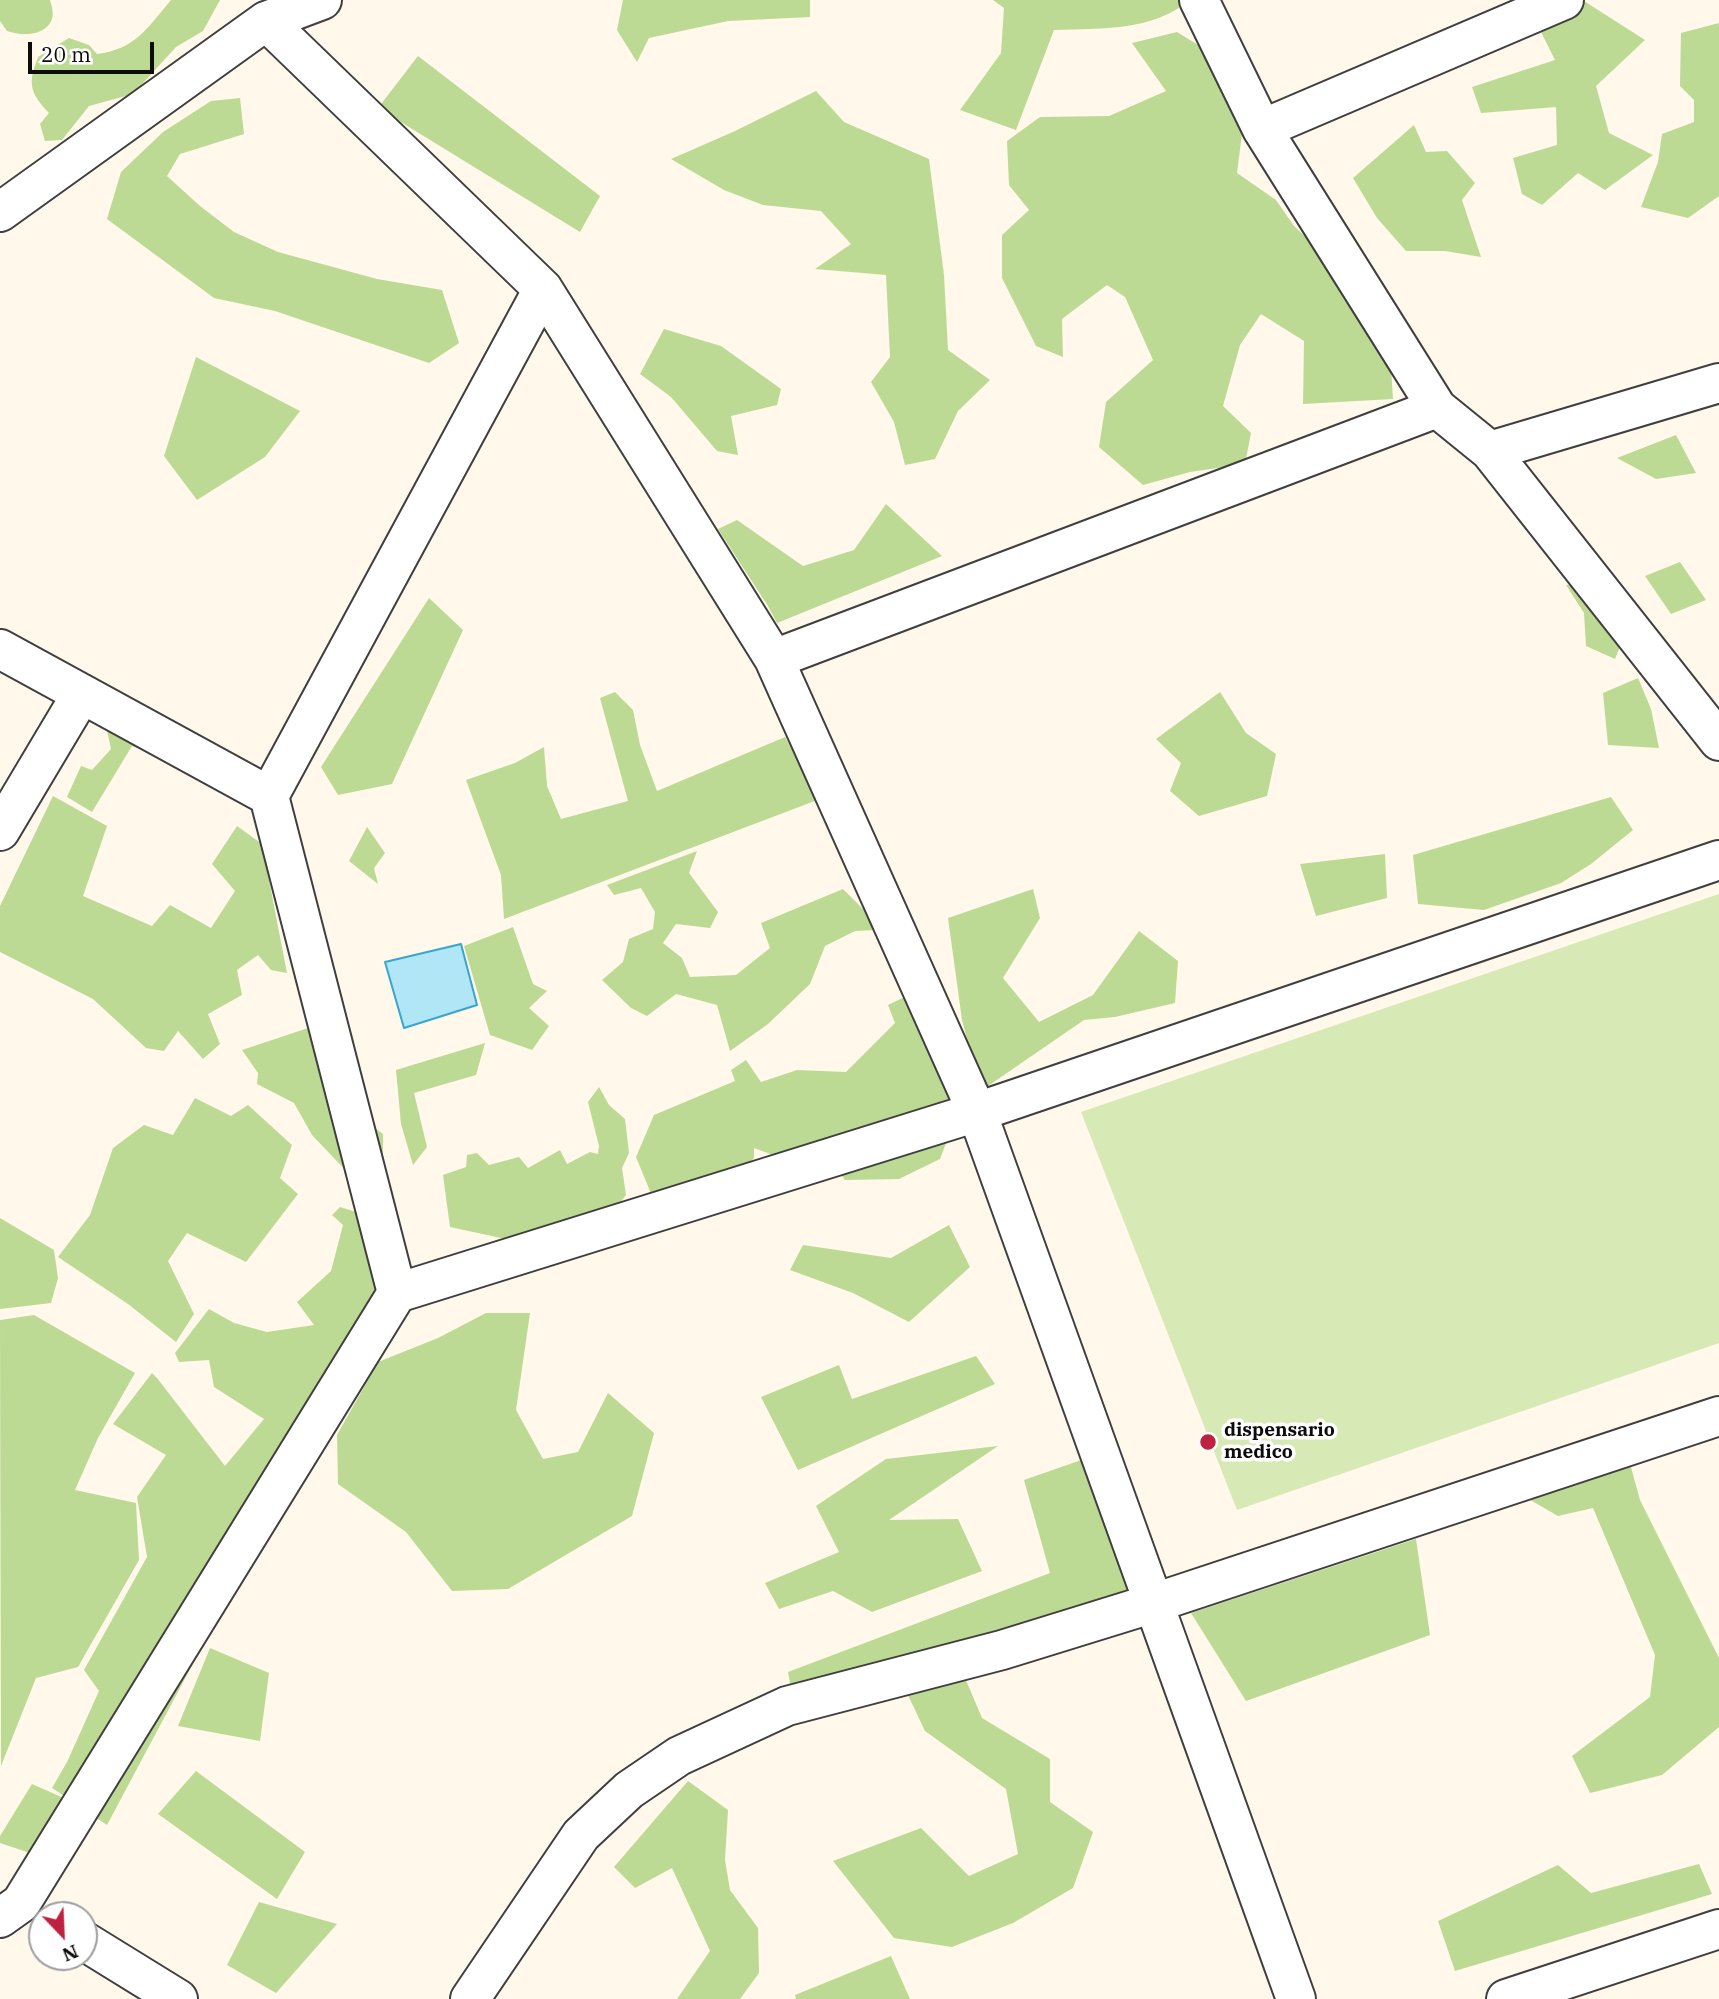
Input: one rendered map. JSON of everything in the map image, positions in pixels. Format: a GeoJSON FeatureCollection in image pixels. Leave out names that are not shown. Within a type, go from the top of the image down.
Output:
{"type":"FeatureCollection","features":[{"type":"Feature","properties":{"kind":"street"},"geometry":{"type":"LineString","coordinates":[[3,203],[266,21],[322,0]]}},
{"type":"Feature","properties":{"kind":"street"},"geometry":{"type":"LineString","coordinates":[[1199,0],[1262,129],[1437,408],[1490,451],[1719,741]]}},
{"type":"Feature","properties":{"kind":"street"},"geometry":{"type":"LineString","coordinates":[[1262,129],[1564,0]]}},
{"type":"Feature","properties":{"kind":"street"},"geometry":{"type":"LineString","coordinates":[[266,21],[543,289],[774,659],[978,1112],[1296,1999]]}},
{"type":"Feature","properties":{"kind":"street"},"geometry":{"type":"LineString","coordinates":[[397,1293],[269,796],[543,289]]}},
{"type":"Feature","properties":{"kind":"street"},"geometry":{"type":"LineString","coordinates":[[1490,451],[1719,383]]}},
{"type":"Feature","properties":{"kind":"street"},"geometry":{"type":"LineString","coordinates":[[774,659],[1437,408]]}},
{"type":"Feature","properties":{"kind":"street"},"geometry":{"type":"LineString","coordinates":[[0,649],[269,796]]}},
{"type":"Feature","properties":{"kind":"street"},"geometry":{"type":"LineString","coordinates":[[0,831],[80,695]]}},
{"type":"Feature","properties":{"kind":"street"},"geometry":{"type":"LineString","coordinates":[[16,1905],[397,1293],[978,1112],[1719,860]]}},
{"type":"Feature","properties":{"kind":"street"},"geometry":{"type":"LineString","coordinates":[[470,1999],[581,1835],[629,1790],[679,1756],[787,1706],[1002,1650],[1719,1416]]}},
{"type":"Feature","properties":{"kind":"street"},"geometry":{"type":"LineString","coordinates":[[1506,1999],[1719,1929]]}},
{"type":"Feature","properties":{"kind":"street"},"geometry":{"type":"LineString","coordinates":[[98,1950],[178,1999]]}},
{"type":"Feature","properties":{"kind":"green space"},"geometry":{"type":"Polygon","coordinates":[[[0,0],[50,0],[52,20],[37,33],[18,34],[7,31],[0,21],[0,0]]]}},
{"type":"Feature","properties":{"kind":"green space"},"geometry":{"type":"Polygon","coordinates":[[[171,0],[220,0],[203,31],[176,47],[133,94],[89,106],[62,140],[45,141],[40,124],[49,113],[37,99],[32,87],[38,57],[69,38],[89,45],[97,54],[122,47],[140,36],[171,0]]]}},
{"type":"Feature","properties":{"kind":"green space"},"geometry":{"type":"Polygon","coordinates":[[[623,0],[810,0],[810,17],[728,21],[649,38],[637,62],[617,30],[623,0]]]}},
{"type":"Feature","properties":{"kind":"green space"},"geometry":{"type":"Polygon","coordinates":[[[993,0],[1190,0],[1159,18],[1142,23],[1108,28],[1054,30],[1016,130],[960,110],[1001,53],[1004,8],[993,0]]]}},
{"type":"Feature","properties":{"kind":"green space"},"geometry":{"type":"Polygon","coordinates":[[[1584,1],[1645,40],[1596,86],[1609,133],[1653,155],[1605,190],[1578,173],[1542,205],[1522,194],[1513,158],[1557,145],[1556,107],[1481,113],[1472,87],[1555,60],[1539,28],[1584,1]]]}},
{"type":"Feature","properties":{"kind":"green space"},"geometry":{"type":"Polygon","coordinates":[[[1719,23],[1719,196],[1688,218],[1641,207],[1658,162],[1662,134],[1694,122],[1694,100],[1680,86],[1681,33],[1719,23]]]}},
{"type":"Feature","properties":{"kind":"green space"},"geometry":{"type":"Polygon","coordinates":[[[1177,32],[1219,58],[1243,126],[1237,173],[1276,200],[1294,226],[1388,321],[1393,399],[1303,404],[1304,341],[1261,314],[1240,345],[1223,406],[1251,433],[1245,464],[1190,472],[1143,485],[1099,447],[1106,402],[1153,360],[1125,297],[1107,285],[1062,319],[1063,357],[1036,346],[1002,278],[1002,235],[1029,210],[1009,185],[1007,141],[1040,117],[1109,116],[1166,91],[1132,43],[1177,32]]]}},
{"type":"Feature","properties":{"kind":"green space"},"geometry":{"type":"Polygon","coordinates":[[[418,56],[600,196],[580,232],[378,108],[418,56]]]}},
{"type":"Feature","properties":{"kind":"green space"},"geometry":{"type":"Polygon","coordinates":[[[816,91],[844,122],[929,159],[944,275],[948,350],[990,380],[958,411],[935,459],[905,465],[894,422],[871,382],[890,357],[886,275],[815,269],[851,244],[821,211],[763,205],[724,190],[671,159],[816,91]]]}},
{"type":"Feature","properties":{"kind":"green space"},"geometry":{"type":"Polygon","coordinates":[[[240,98],[244,134],[180,154],[167,176],[234,232],[278,252],[377,279],[442,290],[459,343],[429,363],[275,311],[214,298],[107,219],[121,172],[163,132],[211,101],[240,98]]]}},
{"type":"Feature","properties":{"kind":"green space"},"geometry":{"type":"Polygon","coordinates":[[[1414,125],[1426,152],[1447,151],[1475,183],[1462,200],[1481,257],[1445,251],[1406,251],[1377,218],[1353,178],[1414,125]]]}},
{"type":"Feature","properties":{"kind":"green space"},"geometry":{"type":"Polygon","coordinates":[[[664,329],[721,346],[781,389],[777,405],[731,416],[738,455],[717,451],[671,397],[640,374],[664,329]]]}},
{"type":"Feature","properties":{"kind":"green space"},"geometry":{"type":"Polygon","coordinates":[[[196,357],[300,411],[265,457],[197,500],[164,456],[196,357]]]}},
{"type":"Feature","properties":{"kind":"green space"},"geometry":{"type":"Polygon","coordinates":[[[1676,435],[1696,473],[1656,479],[1617,458],[1676,435]]]}},
{"type":"Feature","properties":{"kind":"green space"},"geometry":{"type":"Polygon","coordinates":[[[886,504],[942,556],[777,623],[718,529],[737,520],[803,566],[854,550],[886,504]]]}},
{"type":"Feature","properties":{"kind":"green space"},"geometry":{"type":"Polygon","coordinates":[[[1680,562],[1706,600],[1671,614],[1645,576],[1680,562]]]}},
{"type":"Feature","properties":{"kind":"green space"},"geometry":{"type":"Polygon","coordinates":[[[1593,582],[1629,624],[1615,659],[1586,646],[1584,613],[1566,585],[1593,582]]]}},
{"type":"Feature","properties":{"kind":"green space"},"geometry":{"type":"Polygon","coordinates":[[[429,598],[463,630],[392,784],[338,795],[321,767],[429,598]]]}},
{"type":"Feature","properties":{"kind":"green space"},"geometry":{"type":"Polygon","coordinates":[[[1638,678],[1651,709],[1659,748],[1608,745],[1603,693],[1638,678]]]}},
{"type":"Feature","properties":{"kind":"green space"},"geometry":{"type":"Polygon","coordinates":[[[615,692],[633,710],[640,745],[657,791],[785,737],[820,799],[504,919],[501,875],[466,780],[515,763],[544,747],[547,786],[561,819],[628,801],[600,698],[615,692]]]}},
{"type":"Feature","properties":{"kind":"green space"},"geometry":{"type":"Polygon","coordinates":[[[1220,692],[1246,733],[1276,754],[1267,796],[1199,816],[1170,791],[1181,763],[1156,739],[1220,692]]]}},
{"type":"Feature","properties":{"kind":"green space"},"geometry":{"type":"Polygon","coordinates":[[[105,721],[172,762],[132,746],[92,812],[67,797],[81,766],[92,770],[111,749],[105,721]]]}},
{"type":"Feature","properties":{"kind":"green space"},"geometry":{"type":"Polygon","coordinates":[[[53,796],[107,826],[83,896],[152,926],[170,905],[211,928],[235,891],[212,864],[237,826],[262,844],[287,973],[271,970],[258,955],[237,970],[242,995],[208,1014],[220,1044],[203,1059],[178,1031],[164,1051],[146,1048],[93,999],[0,952],[0,906],[53,796]]]}},
{"type":"Feature","properties":{"kind":"green space"},"geometry":{"type":"Polygon","coordinates":[[[1611,797],[1633,830],[1591,864],[1561,883],[1484,910],[1418,904],[1413,855],[1611,797]]]}},
{"type":"Feature","properties":{"kind":"green space"},"geometry":{"type":"Polygon","coordinates":[[[367,827],[385,853],[374,868],[378,884],[349,861],[367,827]]]}},
{"type":"Feature","properties":{"kind":"green space"},"geometry":{"type":"Polygon","coordinates":[[[697,851],[689,873],[718,912],[710,928],[676,924],[663,943],[682,958],[690,977],[736,975],[770,948],[761,923],[843,889],[870,916],[876,930],[855,931],[825,946],[810,984],[768,1024],[730,1051],[717,1005],[676,994],[647,1016],[631,1008],[602,980],[623,962],[629,939],[653,929],[655,912],[641,888],[614,895],[607,885],[697,851]]]}},
{"type":"Feature","properties":{"kind":"green space"},"geometry":{"type":"Polygon","coordinates":[[[1385,854],[1387,898],[1316,916],[1300,864],[1385,854]]]}},
{"type":"Feature","properties":{"kind":"green space"},"geometry":{"type":"Polygon","coordinates":[[[1033,889],[1040,918],[1003,978],[1039,1022],[1093,995],[1139,931],[1178,961],[1175,1003],[1115,1017],[1084,1020],[988,1086],[974,1065],[962,1020],[948,918],[1033,889]]]}},
{"type":"Feature","properties":{"kind":"green space"},"geometry":{"type":"Polygon","coordinates":[[[1719,894],[1719,1343],[1237,1510],[1081,1112],[1719,894]]]}},
{"type":"Feature","properties":{"kind":"green space"},"geometry":{"type":"Polygon","coordinates":[[[513,927],[533,984],[547,991],[529,1008],[549,1026],[532,1050],[490,1035],[464,946],[513,927]]]}},
{"type":"Feature","properties":{"kind":"green space"},"geometry":{"type":"Polygon","coordinates":[[[915,992],[971,1078],[940,1159],[899,1179],[845,1180],[823,1149],[792,1162],[754,1148],[754,1158],[732,1185],[652,1196],[636,1157],[654,1115],[735,1081],[731,1070],[746,1060],[761,1082],[797,1070],[846,1072],[895,1023],[888,1005],[915,992]]]}},
{"type":"Feature","properties":{"kind":"green space"},"geometry":{"type":"Polygon","coordinates":[[[323,1023],[351,1096],[371,1112],[371,1125],[383,1134],[383,1163],[353,1178],[312,1135],[294,1103],[257,1084],[258,1073],[242,1050],[323,1023]]]}},
{"type":"Feature","properties":{"kind":"green space"},"geometry":{"type":"Polygon","coordinates":[[[485,1043],[476,1075],[414,1093],[427,1147],[413,1165],[401,1124],[396,1070],[485,1043]]]}},
{"type":"Feature","properties":{"kind":"green space"},"geometry":{"type":"Polygon","coordinates":[[[599,1087],[609,1105],[625,1119],[629,1153],[622,1168],[626,1195],[607,1219],[529,1244],[450,1227],[443,1175],[466,1167],[467,1155],[477,1153],[489,1165],[519,1157],[528,1168],[560,1150],[567,1164],[590,1152],[598,1154],[599,1146],[588,1102],[599,1087]]]}},
{"type":"Feature","properties":{"kind":"green space"},"geometry":{"type":"Polygon","coordinates":[[[195,1098],[231,1116],[248,1105],[292,1145],[280,1178],[298,1194],[246,1262],[187,1233],[168,1261],[194,1314],[176,1342],[128,1304],[58,1257],[90,1215],[113,1148],[144,1125],[173,1135],[195,1098]]]}},
{"type":"Feature","properties":{"kind":"green space"},"geometry":{"type":"Polygon","coordinates":[[[340,1207],[388,1222],[406,1264],[107,1825],[86,1811],[57,1862],[0,1843],[0,1836],[32,1784],[75,1803],[52,1788],[67,1762],[99,1691],[84,1670],[147,1557],[137,1497],[166,1455],[113,1424],[152,1373],[225,1466],[264,1419],[214,1387],[209,1360],[179,1362],[175,1353],[209,1309],[234,1323],[267,1332],[314,1325],[297,1302],[331,1271],[343,1225],[332,1215],[340,1207]]]}},
{"type":"Feature","properties":{"kind":"green space"},"geometry":{"type":"Polygon","coordinates":[[[0,1218],[54,1250],[58,1278],[51,1303],[0,1309],[0,1218]]]}},
{"type":"Feature","properties":{"kind":"green space"},"geometry":{"type":"Polygon","coordinates":[[[949,1225],[970,1267],[909,1322],[853,1293],[790,1270],[803,1245],[891,1258],[949,1225]]]}},
{"type":"Feature","properties":{"kind":"green space"},"geometry":{"type":"Polygon","coordinates":[[[486,1313],[530,1313],[516,1410],[543,1459],[578,1452],[608,1393],[654,1433],[632,1516],[508,1589],[452,1591],[406,1532],[338,1484],[337,1435],[378,1362],[438,1338],[486,1313]]]}},
{"type":"Feature","properties":{"kind":"green space"},"geometry":{"type":"Polygon","coordinates":[[[34,1315],[135,1373],[98,1438],[75,1490],[136,1503],[139,1560],[78,1667],[36,1678],[1,1766],[0,1320],[34,1315]]]}},
{"type":"Feature","properties":{"kind":"green space"},"geometry":{"type":"Polygon","coordinates":[[[976,1356],[995,1384],[798,1470],[761,1397],[839,1365],[852,1399],[976,1356]]]}},
{"type":"Feature","properties":{"kind":"green space"},"geometry":{"type":"Polygon","coordinates":[[[998,1446],[889,1520],[958,1519],[982,1571],[872,1612],[833,1591],[779,1609],[765,1583],[839,1552],[816,1506],[886,1459],[998,1446]]]}},
{"type":"Feature","properties":{"kind":"green space"},"geometry":{"type":"Polygon","coordinates":[[[1084,1459],[1137,1595],[796,1717],[788,1672],[1050,1573],[1024,1480],[1084,1459]]]}},
{"type":"Feature","properties":{"kind":"green space"},"geometry":{"type":"Polygon","coordinates":[[[1629,1460],[1640,1500],[1719,1658],[1719,1727],[1662,1775],[1590,1793],[1572,1756],[1650,1697],[1655,1655],[1593,1508],[1558,1516],[1520,1494],[1629,1460]]]}},
{"type":"Feature","properties":{"kind":"green space"},"geometry":{"type":"Polygon","coordinates":[[[1416,1539],[1430,1635],[1246,1701],[1191,1613],[1416,1539]]]}},
{"type":"Feature","properties":{"kind":"green space"},"geometry":{"type":"Polygon","coordinates":[[[210,1648],[269,1673],[260,1741],[178,1726],[210,1648]]]}},
{"type":"Feature","properties":{"kind":"green space"},"geometry":{"type":"Polygon","coordinates":[[[962,1671],[982,1718],[1050,1759],[1050,1802],[1093,1832],[1073,1888],[1013,1923],[952,1947],[894,1938],[833,1861],[921,1828],[969,1876],[1018,1854],[1006,1789],[925,1731],[906,1691],[962,1671]]]}},
{"type":"Feature","properties":{"kind":"green space"},"geometry":{"type":"Polygon","coordinates":[[[196,1771],[305,1852],[277,1899],[158,1814],[196,1771]]]}},
{"type":"Feature","properties":{"kind":"green space"},"geometry":{"type":"Polygon","coordinates":[[[688,1781],[728,1810],[725,1860],[730,1890],[758,1928],[759,1973],[740,1999],[677,1999],[710,1951],[672,1868],[635,1888],[614,1867],[688,1781]]]}},
{"type":"Feature","properties":{"kind":"green space"},"geometry":{"type":"Polygon","coordinates":[[[1699,1864],[1712,1894],[1455,1971],[1438,1921],[1558,1865],[1591,1893],[1699,1864]]]}},
{"type":"Feature","properties":{"kind":"green space"},"geometry":{"type":"Polygon","coordinates":[[[259,1902],[337,1924],[276,1993],[227,1965],[259,1902]]]}},
{"type":"Feature","properties":{"kind":"green space"},"geometry":{"type":"Polygon","coordinates":[[[891,1956],[910,1999],[796,1999],[795,1995],[891,1956]]]}},
{"type":"Feature","properties":{"kind":"water"},"geometry":{"type":"Polygon","coordinates":[[[461,944],[477,1005],[404,1028],[385,962],[461,944]]]}},
{"type":"Feature","properties":{"kind":"place","name":"dispensario medico"},"geometry":{"type":"Point","coordinates":[1208,1442]}}]}
